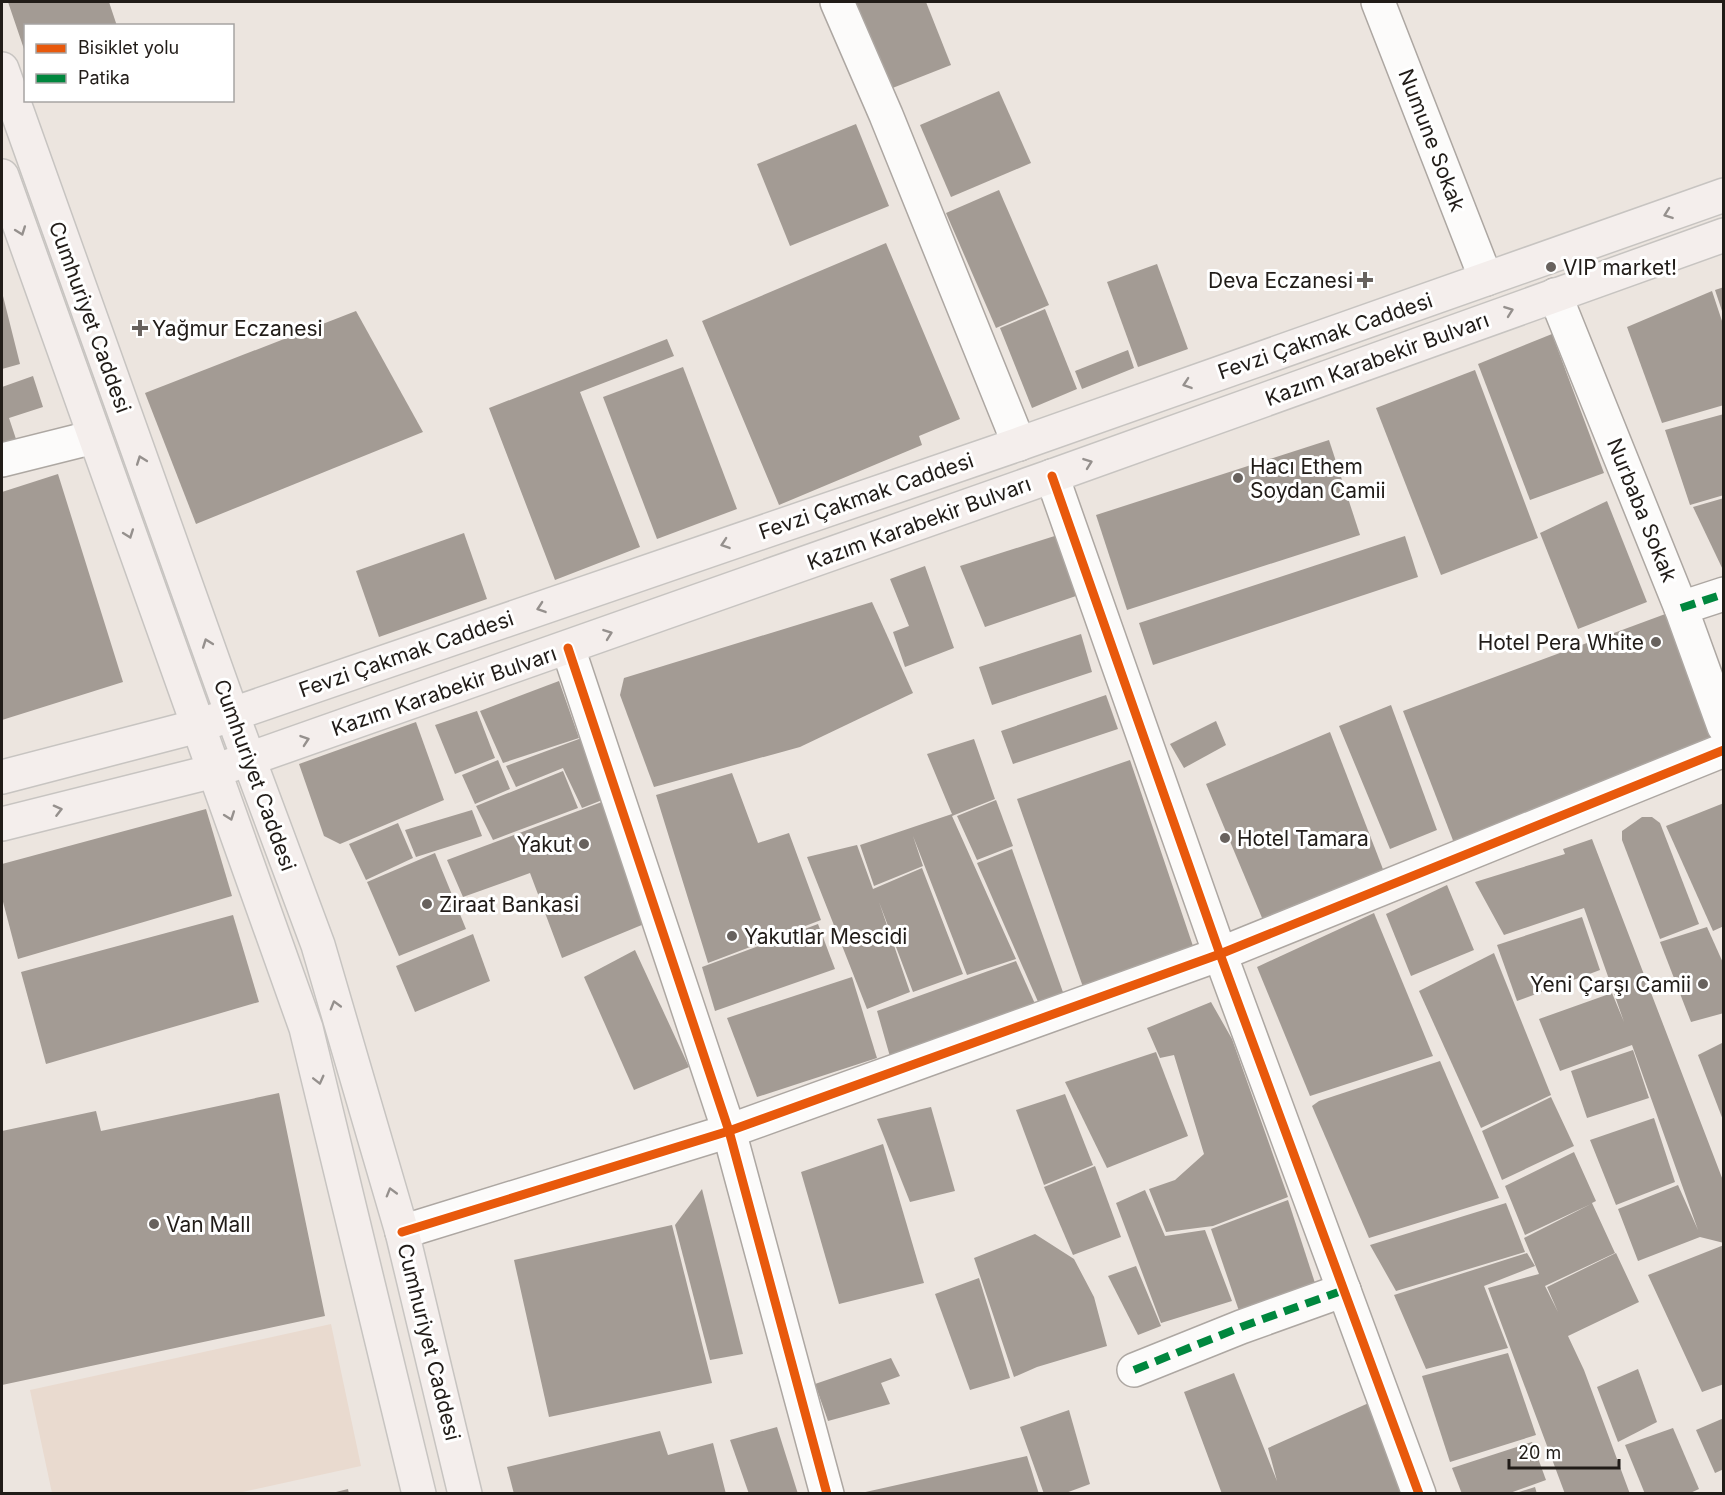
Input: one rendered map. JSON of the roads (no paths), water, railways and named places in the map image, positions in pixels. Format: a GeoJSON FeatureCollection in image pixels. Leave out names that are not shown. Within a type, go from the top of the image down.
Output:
{"type":"FeatureCollection","features":[{"type":"Feature","properties":{"kind":"main road","name":"Cumhuriyet Caddesi"},"geometry":{"type":"LineString","coordinates":[[2,69],[232,714],[318,945],[402,1232],[465,1494]]}},
{"type":"Feature","properties":{"kind":"main road","name":"Cumhuriyet Caddesi"},"geometry":{"type":"LineString","coordinates":[[2,176],[306,1028],[419,1494]]}},
{"type":"Feature","properties":{"kind":"main road","name":"Fevzi Çakmak Caddesi"},"geometry":{"type":"LineString","coordinates":[[2,777],[198,726],[1019,444],[1724,195]]}},
{"type":"Feature","properties":{"kind":"main road","name":"Kazım Karabekir Bulvarı"},"geometry":{"type":"LineString","coordinates":[[249,759],[568,648],[1724,235]]}},
{"type":"Feature","properties":{"kind":"main road"},"geometry":{"type":"LineString","coordinates":[[2,824],[214,771],[249,759]]}},
{"type":"Feature","properties":{"kind":"street"},"geometry":{"type":"LineString","coordinates":[[837,2],[886,115],[1019,444]]}},
{"type":"Feature","properties":{"kind":"street","name":"Numune Sokak"},"geometry":{"type":"LineString","coordinates":[[1378,2],[1486,279]]}},
{"type":"Feature","properties":{"kind":"street","name":"Nurbaba Sokak"},"geometry":{"type":"LineString","coordinates":[[1555,295],[1681,608],[1724,728]]}},
{"type":"Feature","properties":{"kind":"street"},"geometry":{"type":"LineString","coordinates":[[2,460],[94,437]]}},
{"type":"Feature","properties":{"kind":"street"},"geometry":{"type":"LineString","coordinates":[[1052,476],[1220,954],[1419,1494]]}},
{"type":"Feature","properties":{"kind":"street"},"geometry":{"type":"LineString","coordinates":[[1681,608],[1724,594]]}},
{"type":"Feature","properties":{"kind":"street"},"geometry":{"type":"LineString","coordinates":[[568,648],[729,1131],[826,1494]]}},
{"type":"Feature","properties":{"kind":"street"},"geometry":{"type":"LineString","coordinates":[[402,1232],[729,1131],[1220,954],[1724,750]]}},
{"type":"Feature","properties":{"kind":"street"},"geometry":{"type":"LineString","coordinates":[[1134,1370],[1240,1327],[1344,1290]]}},
{"type":"Feature","properties":{"kind":"place","name":"VIP market!"},"geometry":{"type":"Point","coordinates":[1551,267]}},
{"type":"Feature","properties":{"kind":"place","name":"Deva Eczanesi"},"geometry":{"type":"Point","coordinates":[1365,280]}},
{"type":"Feature","properties":{"kind":"place","name":"Yağmur Eczanesi"},"geometry":{"type":"Point","coordinates":[140,328]}},
{"type":"Feature","properties":{"kind":"place","name":"Hacı Ethem Soydan Camii"},"geometry":{"type":"Point","coordinates":[1238,478]}},
{"type":"Feature","properties":{"kind":"place","name":"Hotel Pera White"},"geometry":{"type":"Point","coordinates":[1656,642]}},
{"type":"Feature","properties":{"kind":"place","name":"Hotel Tamara"},"geometry":{"type":"Point","coordinates":[1225,838]}},
{"type":"Feature","properties":{"kind":"place","name":"Yakut"},"geometry":{"type":"Point","coordinates":[584,844]}},
{"type":"Feature","properties":{"kind":"place","name":"Ziraat Bankasi"},"geometry":{"type":"Point","coordinates":[427,904]}},
{"type":"Feature","properties":{"kind":"place","name":"Yakutlar Mescidi"},"geometry":{"type":"Point","coordinates":[732,936]}},
{"type":"Feature","properties":{"kind":"place","name":"Yeni Çarşı Camii"},"geometry":{"type":"Point","coordinates":[1703,984]}},
{"type":"Feature","properties":{"kind":"place","name":"Van Mall"},"geometry":{"type":"Point","coordinates":[154,1224]}}]}
